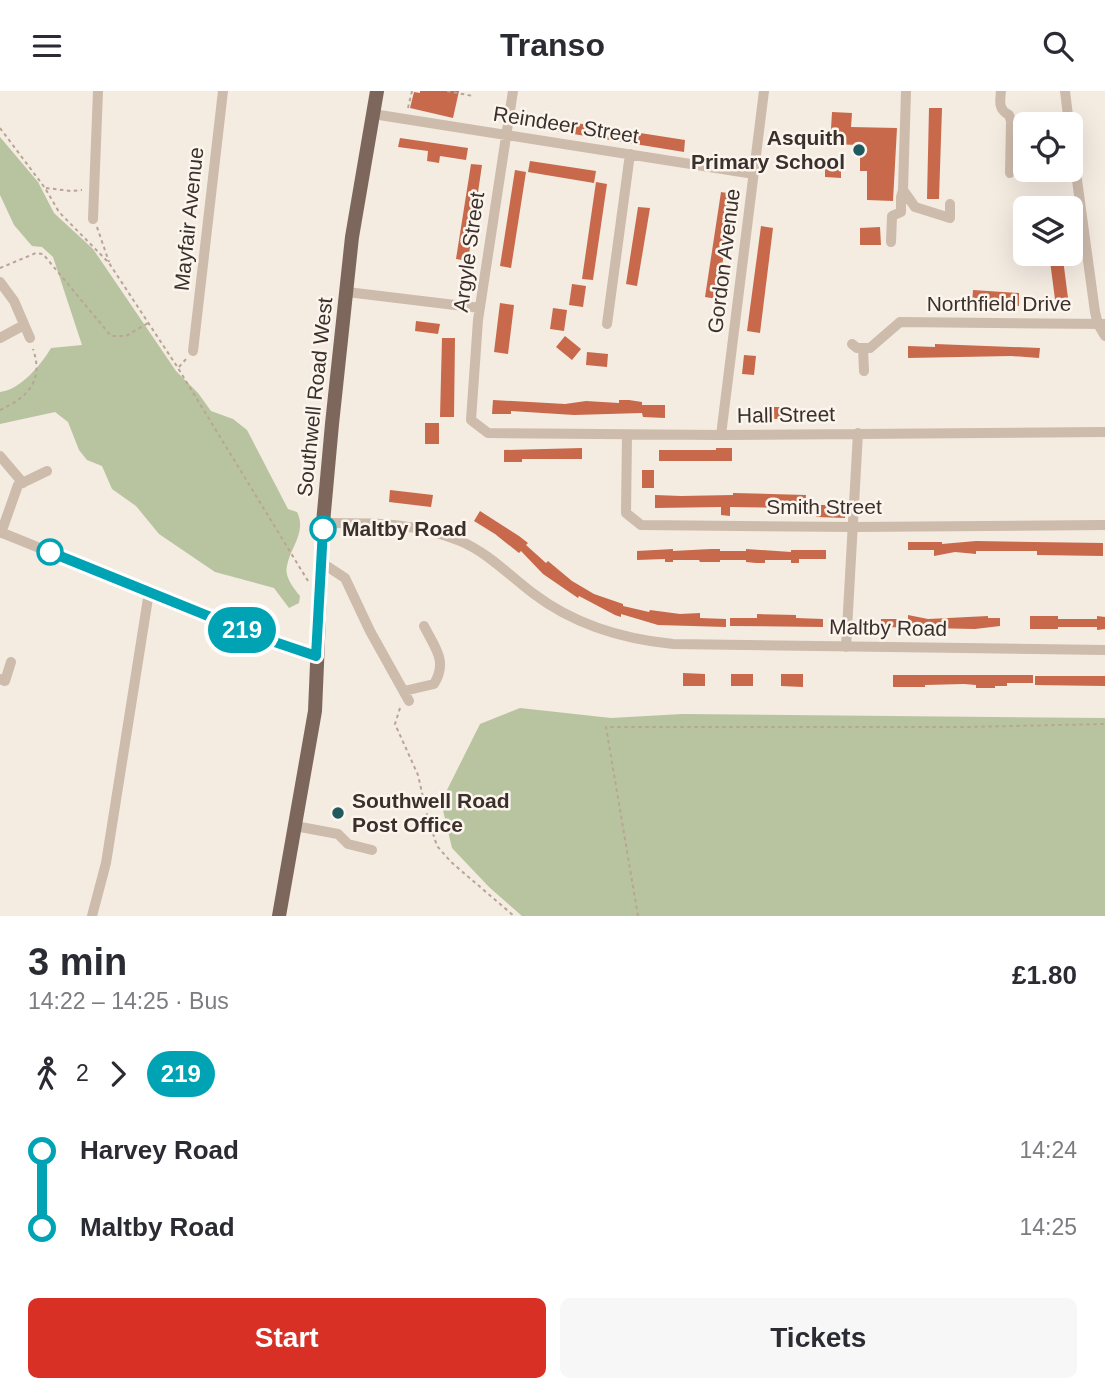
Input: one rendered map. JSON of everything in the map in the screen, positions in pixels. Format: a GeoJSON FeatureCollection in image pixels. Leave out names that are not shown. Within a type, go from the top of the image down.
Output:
{"type":"FeatureCollection","features":[{"type":"Feature","properties":{"kind":"main road","name":"Southwell Road West"},"geometry":{"type":"LineString","coordinates":[[279,916],[315,711],[323,523],[346,292],[352,237],[377,91]]}},
{"type":"Feature","properties":{"kind":"street"},"geometry":{"type":"LineString","coordinates":[[93,219],[98,91]]}},
{"type":"Feature","properties":{"kind":"street","name":"Mayfair Avenue"},"geometry":{"type":"LineString","coordinates":[[193,351],[223,91]]}},
{"type":"Feature","properties":{"kind":"street","name":"Argyle Street"},"geometry":{"type":"LineString","coordinates":[[471,420],[480,308],[513,91]]}},
{"type":"Feature","properties":{"kind":"street","name":"Gordon Avenue"},"geometry":{"type":"LineString","coordinates":[[721,435],[764,91]]}},
{"type":"Feature","properties":{"kind":"street"},"geometry":{"type":"LineString","coordinates":[[891,242],[892,216],[901,212],[906,91]]}},
{"type":"Feature","properties":{"kind":"street"},"geometry":{"type":"LineString","coordinates":[[1001,91],[1000,106],[1011,121],[1010,173]]}},
{"type":"Feature","properties":{"kind":"street"},"geometry":{"type":"LineString","coordinates":[[1065,91],[1068,112]]}},
{"type":"Feature","properties":{"kind":"street","name":"Reindeer Street"},"geometry":{"type":"LineString","coordinates":[[373,114],[754,173]]}},
{"type":"Feature","properties":{"kind":"street"},"geometry":{"type":"LineString","coordinates":[[607,324],[630,154]]}},
{"type":"Feature","properties":{"kind":"street"},"geometry":{"type":"LineString","coordinates":[[1078,182],[1105,336]]}},
{"type":"Feature","properties":{"kind":"street"},"geometry":{"type":"LineString","coordinates":[[903,190],[915,207],[951,223],[950,204]]}},
{"type":"Feature","properties":{"kind":"street"},"geometry":{"type":"LineString","coordinates":[[0,282],[14,301],[30,338]]}},
{"type":"Feature","properties":{"kind":"street"},"geometry":{"type":"LineString","coordinates":[[346,292],[480,308]]}},
{"type":"Feature","properties":{"kind":"street","name":"Northfield Drive"},"geometry":{"type":"LineString","coordinates":[[864,371],[858,346],[870,348],[901,322],[1101,324]]}},
{"type":"Feature","properties":{"kind":"street"},"geometry":{"type":"LineString","coordinates":[[0,338],[24,325]]}},
{"type":"Feature","properties":{"kind":"street","name":"Hall Street"},"geometry":{"type":"LineString","coordinates":[[471,420],[488,433],[721,435],[1105,432]]}},
{"type":"Feature","properties":{"kind":"street"},"geometry":{"type":"LineString","coordinates":[[846,647],[858,433]]}},
{"type":"Feature","properties":{"kind":"street","name":"Smith Street"},"geometry":{"type":"LineString","coordinates":[[626,435],[626,513],[641,525],[1105,526]]}},
{"type":"Feature","properties":{"kind":"street"},"geometry":{"type":"LineString","coordinates":[[0,456],[23,482]]}},
{"type":"Feature","properties":{"kind":"street"},"geometry":{"type":"LineString","coordinates":[[47,471],[18,485],[0,532],[260,637],[316,656]]}},
{"type":"Feature","properties":{"kind":"street","name":"Maltby Road"},"geometry":{"type":"LineString","coordinates":[[323,523],[391,523],[418,527],[462,541],[568,617],[593,628],[643,641],[673,644],[1105,650]]}},
{"type":"Feature","properties":{"kind":"street"},"geometry":{"type":"LineString","coordinates":[[321,563],[345,578],[370,631],[406,696],[434,684],[439,676],[442,660],[425,626]]}},
{"type":"Feature","properties":{"kind":"street"},"geometry":{"type":"LineString","coordinates":[[92,916],[106,863],[149,592]]}},
{"type":"Feature","properties":{"kind":"street"},"geometry":{"type":"LineString","coordinates":[[0,679],[5,681],[11,662]]}},
{"type":"Feature","properties":{"kind":"street"},"geometry":{"type":"LineString","coordinates":[[295,826],[338,834],[348,844],[372,850]]}},
{"type":"Feature","properties":{"kind":"path"},"geometry":{"type":"LineString","coordinates":[[406,119],[412,91]]}},
{"type":"Feature","properties":{"kind":"path"},"geometry":{"type":"LineString","coordinates":[[447,91],[473,96]]}},
{"type":"Feature","properties":{"kind":"path"},"geometry":{"type":"LineString","coordinates":[[0,128],[45,188],[59,212],[109,263],[149,322],[308,581]]}},
{"type":"Feature","properties":{"kind":"path"},"geometry":{"type":"LineString","coordinates":[[45,188],[71,191],[94,188]]}},
{"type":"Feature","properties":{"kind":"path"},"geometry":{"type":"LineString","coordinates":[[93,219],[109,263]]}},
{"type":"Feature","properties":{"kind":"path"},"geometry":{"type":"LineString","coordinates":[[0,268],[36,253],[43,254],[111,336],[127,336],[149,322]]}},
{"type":"Feature","properties":{"kind":"path"},"geometry":{"type":"LineString","coordinates":[[0,410],[25,394],[38,374],[30,338]]}},
{"type":"Feature","properties":{"kind":"path"},"geometry":{"type":"LineString","coordinates":[[406,696],[395,724],[418,775],[437,846],[451,862],[514,916]]}},
{"type":"Feature","properties":{"kind":"path"},"geometry":{"type":"LineString","coordinates":[[638,916],[607,727],[967,727],[1105,724]]}},
{"type":"Feature","properties":{"kind":"green space"},"geometry":{"type":"Polygon","coordinates":[[[0,137],[38,182],[54,213],[93,249],[176,371],[211,411],[233,419],[247,430],[288,509],[297,512],[300,519],[299,533],[286,570],[290,582],[300,596],[299,603],[289,608],[274,588],[215,572],[159,534],[136,506],[112,489],[102,466],[87,460],[79,450],[68,422],[55,412],[0,424],[0,392],[22,382],[42,362],[51,348],[82,345],[53,257],[42,247],[32,246],[14,225],[0,195],[0,137]]]}},
{"type":"Feature","properties":{"kind":"green space"},"geometry":{"type":"Polygon","coordinates":[[[520,708],[611,718],[682,714],[1105,718],[1105,916],[522,916],[489,887],[452,848],[441,802],[480,724],[520,708]]]}},
{"type":"Feature","properties":{"kind":"building"},"geometry":{"type":"Polygon","coordinates":[[[459,91],[453,118],[410,108],[414,92],[459,91]]]}},
{"type":"Feature","properties":{"kind":"building"},"geometry":{"type":"Polygon","coordinates":[[[929,108],[942,108],[939,199],[927,199],[929,108]]]}},
{"type":"Feature","properties":{"kind":"building"},"geometry":{"type":"Polygon","coordinates":[[[832,112],[852,113],[851,127],[897,128],[893,201],[867,200],[867,171],[860,171],[860,145],[826,144],[827,129],[831,129],[832,112]]]}},
{"type":"Feature","properties":{"kind":"building"},"geometry":{"type":"Polygon","coordinates":[[[557,120],[685,140],[684,152],[555,131],[557,120]]]}},
{"type":"Feature","properties":{"kind":"building"},"geometry":{"type":"Polygon","coordinates":[[[400,138],[468,148],[466,160],[440,156],[439,163],[427,161],[428,151],[398,147],[400,138]]]}},
{"type":"Feature","properties":{"kind":"building"},"geometry":{"type":"Polygon","coordinates":[[[530,161],[596,171],[594,183],[528,172],[530,161]]]}},
{"type":"Feature","properties":{"kind":"building"},"geometry":{"type":"Polygon","coordinates":[[[471,164],[482,165],[468,261],[456,259],[471,164]]]}},
{"type":"Feature","properties":{"kind":"building"},"geometry":{"type":"Polygon","coordinates":[[[825,165],[841,166],[841,178],[825,177],[825,165]]]}},
{"type":"Feature","properties":{"kind":"building"},"geometry":{"type":"Polygon","coordinates":[[[515,170],[526,172],[511,268],[500,266],[515,170]]]}},
{"type":"Feature","properties":{"kind":"building"},"geometry":{"type":"Polygon","coordinates":[[[596,182],[607,184],[593,280],[582,279],[596,182]]]}},
{"type":"Feature","properties":{"kind":"building"},"geometry":{"type":"Polygon","coordinates":[[[721,192],[733,194],[717,299],[705,297],[721,192]]]}},
{"type":"Feature","properties":{"kind":"building"},"geometry":{"type":"Polygon","coordinates":[[[638,207],[650,208],[637,286],[626,284],[638,207]]]}},
{"type":"Feature","properties":{"kind":"building"},"geometry":{"type":"Polygon","coordinates":[[[761,226],[773,228],[760,333],[747,331],[761,226]]]}},
{"type":"Feature","properties":{"kind":"building"},"geometry":{"type":"Polygon","coordinates":[[[880,227],[881,245],[860,245],[860,228],[880,227]]]}},
{"type":"Feature","properties":{"kind":"building"},"geometry":{"type":"Polygon","coordinates":[[[1051,266],[1064,266],[1069,306],[1056,307],[1051,266]]]}},
{"type":"Feature","properties":{"kind":"building"},"geometry":{"type":"Polygon","coordinates":[[[572,284],[586,286],[583,307],[569,305],[572,284]]]}},
{"type":"Feature","properties":{"kind":"building"},"geometry":{"type":"Polygon","coordinates":[[[973,290],[1019,293],[1019,306],[972,304],[973,290]]]}},
{"type":"Feature","properties":{"kind":"building"},"geometry":{"type":"Polygon","coordinates":[[[500,303],[514,305],[508,354],[494,352],[500,303]]]}},
{"type":"Feature","properties":{"kind":"building"},"geometry":{"type":"Polygon","coordinates":[[[553,308],[567,310],[564,331],[550,329],[553,308]]]}},
{"type":"Feature","properties":{"kind":"building"},"geometry":{"type":"Polygon","coordinates":[[[416,321],[440,324],[438,334],[415,331],[416,321]]]}},
{"type":"Feature","properties":{"kind":"building"},"geometry":{"type":"Polygon","coordinates":[[[565,336],[581,349],[572,360],[556,347],[565,336]]]}},
{"type":"Feature","properties":{"kind":"building"},"geometry":{"type":"Polygon","coordinates":[[[442,338],[455,338],[454,417],[440,417],[442,338]]]}},
{"type":"Feature","properties":{"kind":"building"},"geometry":{"type":"Polygon","coordinates":[[[935,344],[1040,348],[1039,358],[908,358],[908,346],[935,347],[935,344]]]}},
{"type":"Feature","properties":{"kind":"building"},"geometry":{"type":"Polygon","coordinates":[[[587,352],[608,354],[607,367],[586,365],[587,352]]]}},
{"type":"Feature","properties":{"kind":"building"},"geometry":{"type":"Polygon","coordinates":[[[744,355],[756,356],[754,375],[742,374],[744,355]]]}},
{"type":"Feature","properties":{"kind":"building"},"geometry":{"type":"Polygon","coordinates":[[[493,400],[565,404],[586,401],[619,403],[619,400],[629,400],[642,402],[642,405],[665,405],[665,418],[643,417],[642,413],[574,415],[511,411],[511,414],[492,414],[493,400]]]}},
{"type":"Feature","properties":{"kind":"building"},"geometry":{"type":"Polygon","coordinates":[[[772,407],[792,407],[792,419],[772,419],[772,407]]]}},
{"type":"Feature","properties":{"kind":"building"},"geometry":{"type":"Polygon","coordinates":[[[425,423],[439,423],[439,444],[425,444],[425,423]]]}},
{"type":"Feature","properties":{"kind":"building"},"geometry":{"type":"Polygon","coordinates":[[[582,448],[582,459],[522,459],[522,462],[504,462],[504,450],[582,448]]]}},
{"type":"Feature","properties":{"kind":"building"},"geometry":{"type":"Polygon","coordinates":[[[732,448],[732,461],[659,461],[659,450],[732,448]]]}},
{"type":"Feature","properties":{"kind":"building"},"geometry":{"type":"Polygon","coordinates":[[[642,470],[654,470],[654,488],[642,488],[642,470]]]}},
{"type":"Feature","properties":{"kind":"building"},"geometry":{"type":"Polygon","coordinates":[[[390,490],[433,495],[431,507],[389,502],[390,490]]]}},
{"type":"Feature","properties":{"kind":"building"},"geometry":{"type":"Polygon","coordinates":[[[655,495],[806,495],[805,508],[730,507],[730,516],[721,515],[721,507],[655,508],[655,495]]]}},
{"type":"Feature","properties":{"kind":"building"},"geometry":{"type":"Polygon","coordinates":[[[816,505],[845,505],[845,518],[816,517],[816,505]]]}},
{"type":"Feature","properties":{"kind":"building"},"geometry":{"type":"Polygon","coordinates":[[[480,511],[528,543],[526,545],[546,563],[548,561],[572,581],[594,594],[623,606],[649,612],[700,613],[700,618],[726,619],[726,627],[658,625],[621,614],[621,617],[615,615],[579,596],[578,598],[543,574],[521,551],[519,553],[474,521],[480,511]]]}},
{"type":"Feature","properties":{"kind":"building"},"geometry":{"type":"Polygon","coordinates":[[[976,541],[1103,543],[1103,556],[1037,555],[1037,551],[976,551],[976,554],[955,552],[934,556],[934,550],[908,550],[908,542],[942,544],[976,541]]]}},
{"type":"Feature","properties":{"kind":"building"},"geometry":{"type":"Polygon","coordinates":[[[673,549],[791,552],[826,550],[826,559],[799,559],[799,563],[791,563],[791,560],[765,560],[765,563],[756,563],[746,560],[637,560],[637,551],[673,549]]]}},
{"type":"Feature","properties":{"kind":"building"},"geometry":{"type":"Polygon","coordinates":[[[757,614],[823,619],[823,627],[730,626],[730,618],[757,618],[757,614]]]}},
{"type":"Feature","properties":{"kind":"building"},"geometry":{"type":"Polygon","coordinates":[[[908,615],[928,619],[988,616],[1000,618],[1000,626],[975,629],[881,627],[881,619],[908,619],[908,615]]]}},
{"type":"Feature","properties":{"kind":"building"},"geometry":{"type":"Polygon","coordinates":[[[1030,616],[1058,616],[1058,619],[1105,617],[1105,629],[1030,629],[1030,616]]]}},
{"type":"Feature","properties":{"kind":"building"},"geometry":{"type":"Polygon","coordinates":[[[683,673],[705,674],[705,686],[683,686],[683,673]]]}},
{"type":"Feature","properties":{"kind":"building"},"geometry":{"type":"Polygon","coordinates":[[[731,674],[753,674],[753,686],[731,686],[731,674]]]}},
{"type":"Feature","properties":{"kind":"building"},"geometry":{"type":"Polygon","coordinates":[[[781,674],[803,674],[803,687],[781,686],[781,674]]]}},
{"type":"Feature","properties":{"kind":"building"},"geometry":{"type":"Polygon","coordinates":[[[893,675],[1033,675],[1033,683],[1007,683],[1007,686],[995,688],[976,688],[976,685],[964,684],[893,687],[893,675]]]}},
{"type":"Feature","properties":{"kind":"building"},"geometry":{"type":"Polygon","coordinates":[[[1035,676],[1105,676],[1105,686],[1035,685],[1035,676]]]}},
{"type":"Feature","properties":{"kind":"bus line","name":"219"},"geometry":{"type":"LineString","coordinates":[[50,552],[260,637],[316,656],[323,529]]}},
{"type":"Feature","properties":{"kind":"place","name":"Asquith Primary School"},"geometry":{"type":"Point","coordinates":[859,150]}},
{"type":"Feature","properties":{"kind":"place","name":"Maltby Road"},"geometry":{"type":"Point","coordinates":[323,529]}},
{"type":"Feature","properties":{"kind":"place","name":"Southwell Road Post Office"},"geometry":{"type":"Point","coordinates":[338,813]}}]}
